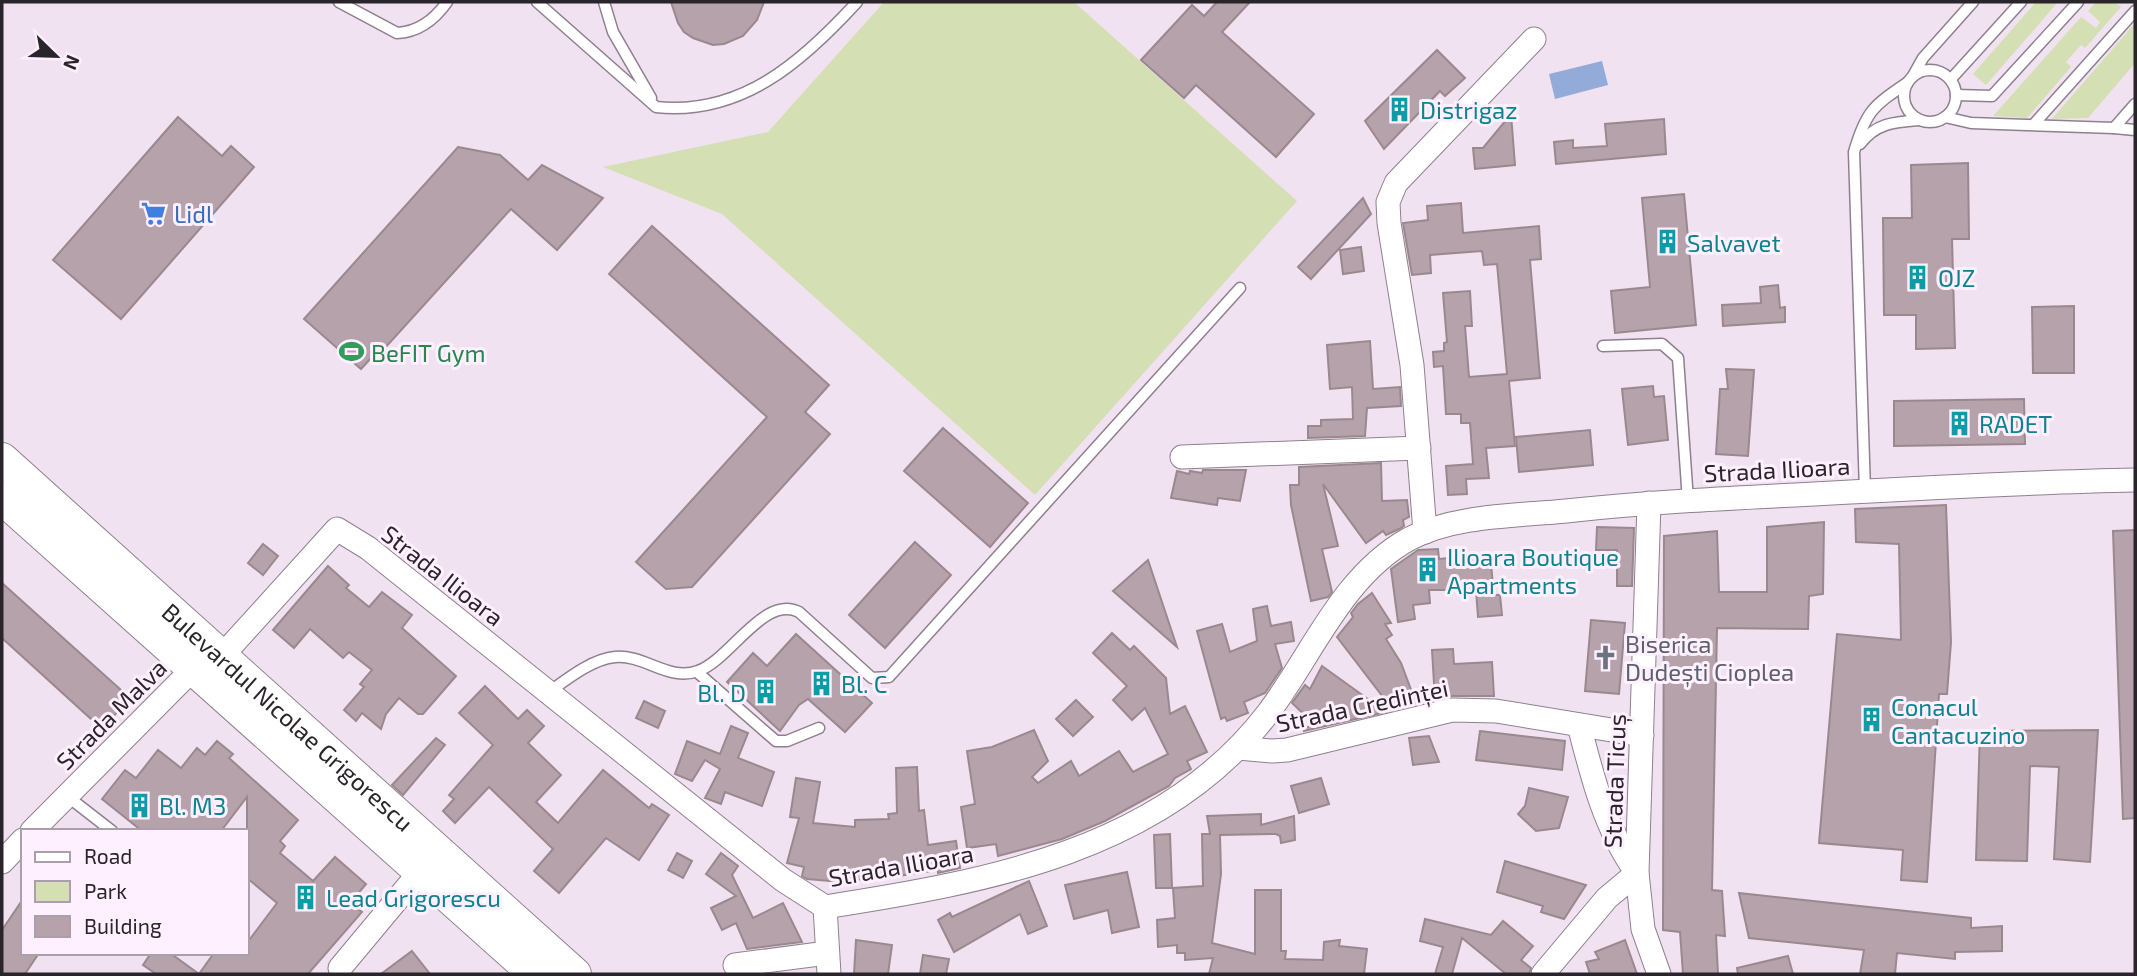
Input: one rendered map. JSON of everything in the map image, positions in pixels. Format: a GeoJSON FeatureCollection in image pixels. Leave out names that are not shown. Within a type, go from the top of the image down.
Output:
{"type":"FeatureCollection","features":[{"type":"Feature","properties":{"kind":"main road","name":"Bulevardul Nicolae Grigorescu"},"geometry":{"type":"LineString","coordinates":[[2,459],[420,872],[535,974]]}},
{"type":"Feature","properties":{"kind":"main road","name":"Bulevardul Nicolae Grigorescu"},"geometry":{"type":"LineString","coordinates":[[8,509],[207,663],[575,974]]}},
{"type":"Feature","properties":{"kind":"street"},"geometry":{"type":"LineString","coordinates":[[1425,532],[1408,333],[1389,223],[1390,196],[1396,183],[1534,38]]}},
{"type":"Feature","properties":{"kind":"street"},"geometry":{"type":"LineString","coordinates":[[1182,457],[1419,448]]}},
{"type":"Feature","properties":{"kind":"street","name":"Strada Ilioara"},"geometry":{"type":"LineString","coordinates":[[337,529],[368,548],[783,880],[825,907],[961,884],[1036,864],[1091,845],[1142,819],[1172,800],[1238,748],[1278,699],[1352,589],[1385,556],[1425,532],[1467,522],[1649,503],[2135,480]]}},
{"type":"Feature","properties":{"kind":"street","name":"Strada Ticuș"},"geometry":{"type":"LineString","coordinates":[[1649,503],[1636,873],[1643,929],[1659,974]]}},
{"type":"Feature","properties":{"kind":"street","name":"Strada Malva"},"geometry":{"type":"LineString","coordinates":[[34,829],[66,795],[207,663],[337,529]]}},
{"type":"Feature","properties":{"kind":"street","name":"Strada Credinței"},"geometry":{"type":"LineString","coordinates":[[1238,748],[1287,750],[1452,710],[1496,711],[1642,734]]}},
{"type":"Feature","properties":{"kind":"street"},"geometry":{"type":"LineString","coordinates":[[1543,974],[1607,898],[1636,873],[1608,821],[1595,785],[1579,724]]}},
{"type":"Feature","properties":{"kind":"street"},"geometry":{"type":"LineString","coordinates":[[2,862],[21,842]]}},
{"type":"Feature","properties":{"kind":"street"},"geometry":{"type":"LineString","coordinates":[[340,968],[420,872]]}},
{"type":"Feature","properties":{"kind":"street"},"geometry":{"type":"LineString","coordinates":[[735,965],[828,964],[825,907]]}},
{"type":"Feature","properties":{"kind":"lane"},"geometry":{"type":"LineString","coordinates":[[339,2],[397,33],[406,32],[430,21],[447,2]]}},
{"type":"Feature","properties":{"kind":"lane"},"geometry":{"type":"LineString","coordinates":[[538,2],[656,107],[690,108],[713,104],[763,85],[809,52],[857,2]]}},
{"type":"Feature","properties":{"kind":"lane"},"geometry":{"type":"LineString","coordinates":[[604,2],[613,32],[656,107]]}},
{"type":"Feature","properties":{"kind":"lane"},"geometry":{"type":"LineString","coordinates":[[1920,120],[1907,108],[1904,91],[1923,58],[1973,2]]}},
{"type":"Feature","properties":{"kind":"lane"},"geometry":{"type":"LineString","coordinates":[[1951,79],[2021,2]]}},
{"type":"Feature","properties":{"kind":"lane"},"geometry":{"type":"LineString","coordinates":[[1956,95],[1992,96],[2078,2]]}},
{"type":"Feature","properties":{"kind":"lane"},"geometry":{"type":"LineString","coordinates":[[2034,124],[2135,11]]}},
{"type":"Feature","properties":{"kind":"lane"},"geometry":{"type":"LineString","coordinates":[[1854,152],[1870,131],[1889,122],[1937,121],[1945,117],[1951,111],[1956,95],[1951,79],[1936,70],[1928,69],[1875,105],[1862,125],[1854,152],[1865,491]]}},
{"type":"Feature","properties":{"kind":"lane"},"geometry":{"type":"LineString","coordinates":[[2114,128],[2135,104]]}},
{"type":"Feature","properties":{"kind":"lane"},"geometry":{"type":"LineString","coordinates":[[1945,117],[1970,122],[2135,130]]}},
{"type":"Feature","properties":{"kind":"lane"},"geometry":{"type":"LineString","coordinates":[[549,692],[608,657],[630,658],[674,674],[697,672],[714,662],[769,613],[790,608],[872,678],[881,679],[895,672],[1240,288]]}},
{"type":"Feature","properties":{"kind":"lane"},"geometry":{"type":"LineString","coordinates":[[1604,346],[1662,344],[1678,358],[1688,501]]}},
{"type":"Feature","properties":{"kind":"lane"},"geometry":{"type":"LineString","coordinates":[[697,672],[776,741],[787,741],[820,728]]}},
{"type":"Feature","properties":{"kind":"lane","name":"Strada Malva"},"geometry":{"type":"LineString","coordinates":[[66,795],[109,829]]}},
{"type":"Feature","properties":{"kind":"green space"},"geometry":{"type":"Polygon","coordinates":[[[884,2],[1074,2],[1297,201],[1035,495],[722,214],[603,167],[768,132],[884,2]]]}},
{"type":"Feature","properties":{"kind":"green space"},"geometry":{"type":"Polygon","coordinates":[[[2036,2],[2058,2],[1986,85],[1973,74],[2036,2]]]}},
{"type":"Feature","properties":{"kind":"green space"},"geometry":{"type":"Polygon","coordinates":[[[2096,2],[2115,2],[2121,7],[2085,48],[2081,45],[2066,62],[2071,67],[2027,118],[1993,116],[2081,17],[2096,28],[2100,22],[2088,11],[2096,2]]]}},
{"type":"Feature","properties":{"kind":"green space"},"geometry":{"type":"Polygon","coordinates":[[[2135,23],[2135,63],[2088,118],[2052,119],[2135,23]]]}},
{"type":"Feature","properties":{"kind":"water"},"geometry":{"type":"Polygon","coordinates":[[[1602,61],[1608,85],[1555,99],[1549,74],[1602,61]]]}},
{"type":"Feature","properties":{"kind":"building"},"geometry":{"type":"Polygon","coordinates":[[[671,2],[764,2],[757,20],[743,36],[724,44],[713,45],[684,32],[671,2]]]}},
{"type":"Feature","properties":{"kind":"building"},"geometry":{"type":"Polygon","coordinates":[[[1217,2],[1250,2],[1222,32],[1314,114],[1276,157],[1196,85],[1184,98],[1141,60],[1192,5],[1204,16],[1217,2]]]}},
{"type":"Feature","properties":{"kind":"building","name":"Distrigaz"},"geometry":{"type":"Polygon","coordinates":[[[1437,50],[1465,78],[1445,96],[1440,91],[1384,149],[1365,121],[1437,50]]]}},
{"type":"Feature","properties":{"kind":"building"},"geometry":{"type":"Polygon","coordinates":[[[1511,114],[1515,165],[1475,169],[1473,148],[1483,148],[1511,114]]]}},
{"type":"Feature","properties":{"kind":"building","name":"Lidl"},"geometry":{"type":"Polygon","coordinates":[[[178,117],[222,156],[231,146],[254,167],[121,319],[53,260],[178,117]]]}},
{"type":"Feature","properties":{"kind":"building"},"geometry":{"type":"Polygon","coordinates":[[[1664,119],[1666,154],[1556,164],[1554,142],[1573,140],[1573,148],[1607,146],[1605,124],[1664,119]]]}},
{"type":"Feature","properties":{"kind":"building"},"geometry":{"type":"Polygon","coordinates":[[[458,147],[500,155],[528,180],[542,165],[603,198],[557,250],[511,209],[385,348],[382,346],[361,369],[304,319],[458,147]]]}},
{"type":"Feature","properties":{"kind":"building","name":"OJZ"},"geometry":{"type":"Polygon","coordinates":[[[1968,163],[1969,239],[1952,239],[1955,348],[1916,349],[1916,315],[1884,315],[1883,218],[1912,218],[1911,165],[1968,163]]]}},
{"type":"Feature","properties":{"kind":"building","name":"Salvavet"},"geometry":{"type":"Polygon","coordinates":[[[1684,194],[1696,325],[1615,333],[1611,291],[1650,287],[1642,198],[1684,194]]]}},
{"type":"Feature","properties":{"kind":"building"},"geometry":{"type":"Polygon","coordinates":[[[1363,198],[1371,214],[1311,279],[1298,267],[1363,198]]]}},
{"type":"Feature","properties":{"kind":"building"},"geometry":{"type":"Polygon","coordinates":[[[1461,203],[1463,233],[1539,226],[1541,259],[1530,260],[1540,378],[1509,381],[1515,446],[1486,448],[1489,478],[1466,479],[1467,494],[1448,495],[1446,466],[1473,464],[1470,423],[1461,423],[1461,414],[1446,414],[1443,366],[1434,367],[1433,352],[1444,351],[1444,343],[1447,342],[1443,293],[1470,291],[1472,326],[1465,326],[1469,377],[1507,374],[1497,264],[1484,265],[1482,251],[1430,255],[1431,273],[1412,275],[1403,223],[1428,220],[1427,206],[1461,203]]]}},
{"type":"Feature","properties":{"kind":"building"},"geometry":{"type":"Polygon","coordinates":[[[652,226],[829,385],[805,412],[830,434],[692,587],[666,589],[636,562],[767,417],[609,274],[652,226]]]}},
{"type":"Feature","properties":{"kind":"building"},"geometry":{"type":"Polygon","coordinates":[[[1361,247],[1364,271],[1343,274],[1340,250],[1361,247]]]}},
{"type":"Feature","properties":{"kind":"building"},"geometry":{"type":"Polygon","coordinates":[[[1778,285],[1780,308],[1785,307],[1785,322],[1723,326],[1722,305],[1761,303],[1760,287],[1778,285]]]}},
{"type":"Feature","properties":{"kind":"building"},"geometry":{"type":"Polygon","coordinates":[[[2074,306],[2074,373],[2033,373],[2032,307],[2074,306]]]}},
{"type":"Feature","properties":{"kind":"building"},"geometry":{"type":"Polygon","coordinates":[[[1370,341],[1373,389],[1400,387],[1401,406],[1367,408],[1365,436],[1308,438],[1308,426],[1321,426],[1321,420],[1353,419],[1352,387],[1330,389],[1327,345],[1370,341]]]}},
{"type":"Feature","properties":{"kind":"building"},"geometry":{"type":"Polygon","coordinates":[[[1726,369],[1754,370],[1748,456],[1716,454],[1720,389],[1728,389],[1726,369]]]}},
{"type":"Feature","properties":{"kind":"building"},"geometry":{"type":"Polygon","coordinates":[[[1653,386],[1654,397],[1664,396],[1668,440],[1628,445],[1622,389],[1653,386]]]}},
{"type":"Feature","properties":{"kind":"building","name":"RADET"},"geometry":{"type":"Polygon","coordinates":[[[2024,399],[2025,444],[1894,446],[1894,401],[2024,399]]]}},
{"type":"Feature","properties":{"kind":"building"},"geometry":{"type":"Polygon","coordinates":[[[943,428],[1028,503],[990,547],[904,471],[943,428]]]}},
{"type":"Feature","properties":{"kind":"building"},"geometry":{"type":"Polygon","coordinates":[[[1590,430],[1593,465],[1519,472],[1516,437],[1590,430]]]}},
{"type":"Feature","properties":{"kind":"building"},"geometry":{"type":"Polygon","coordinates":[[[1381,463],[1382,501],[1407,500],[1409,517],[1403,520],[1404,526],[1386,535],[1383,531],[1366,543],[1323,484],[1338,546],[1322,549],[1332,592],[1328,597],[1311,601],[1291,505],[1290,485],[1299,485],[1299,467],[1381,463]]]}},
{"type":"Feature","properties":{"kind":"building"},"geometry":{"type":"Polygon","coordinates":[[[1203,470],[1246,470],[1240,501],[1218,498],[1217,505],[1171,498],[1177,471],[1189,474],[1190,471],[1202,473],[1203,470]]]}},
{"type":"Feature","properties":{"kind":"building"},"geometry":{"type":"Polygon","coordinates":[[[1946,505],[1951,642],[1947,694],[1939,694],[1927,882],[1901,880],[1903,850],[1819,843],[1837,634],[1901,640],[1899,544],[1856,542],[1855,509],[1946,505]]]}},
{"type":"Feature","properties":{"kind":"building"},"geometry":{"type":"Polygon","coordinates":[[[1824,522],[1823,594],[1809,596],[1808,629],[1717,628],[1712,890],[1722,891],[1725,936],[1716,935],[1718,974],[1683,974],[1680,932],[1663,930],[1664,536],[1717,531],[1719,592],[1767,592],[1767,527],[1824,522]]]}},
{"type":"Feature","properties":{"kind":"building"},"geometry":{"type":"Polygon","coordinates":[[[1597,527],[1634,528],[1632,586],[1617,586],[1617,550],[1596,550],[1597,527]]]}},
{"type":"Feature","properties":{"kind":"building"},"geometry":{"type":"Polygon","coordinates":[[[2135,530],[2135,818],[2123,819],[2113,531],[2135,530]]]}},
{"type":"Feature","properties":{"kind":"building"},"geometry":{"type":"Polygon","coordinates":[[[915,542],[951,575],[885,648],[849,615],[915,542]]]}},
{"type":"Feature","properties":{"kind":"building"},"geometry":{"type":"Polygon","coordinates":[[[263,544],[278,556],[263,575],[248,563],[263,544]]]}},
{"type":"Feature","properties":{"kind":"building"},"geometry":{"type":"Polygon","coordinates":[[[1438,549],[1439,559],[1490,554],[1494,595],[1500,595],[1502,615],[1478,617],[1476,590],[1429,590],[1430,603],[1413,605],[1415,619],[1398,622],[1391,569],[1418,550],[1438,549]]]}},
{"type":"Feature","properties":{"kind":"building"},"geometry":{"type":"Polygon","coordinates":[[[1148,560],[1177,647],[1113,591],[1148,560]]]}},
{"type":"Feature","properties":{"kind":"building"},"geometry":{"type":"Polygon","coordinates":[[[328,566],[349,585],[346,588],[369,607],[382,592],[412,615],[402,628],[456,676],[423,714],[418,714],[399,698],[386,714],[381,729],[362,713],[356,721],[344,710],[364,687],[360,684],[372,670],[349,652],[343,658],[310,629],[294,648],[273,630],[328,566]]]}},
{"type":"Feature","properties":{"kind":"building"},"geometry":{"type":"Polygon","coordinates":[[[2,583],[130,698],[102,729],[2,638],[2,583]]]}},
{"type":"Feature","properties":{"kind":"building"},"geometry":{"type":"Polygon","coordinates":[[[1372,593],[1391,623],[1385,624],[1392,635],[1386,639],[1401,663],[1416,703],[1409,706],[1393,710],[1337,637],[1353,617],[1351,613],[1358,604],[1372,593]]]}},
{"type":"Feature","properties":{"kind":"building"},"geometry":{"type":"Polygon","coordinates":[[[1267,606],[1271,626],[1291,622],[1294,641],[1275,644],[1282,668],[1265,693],[1244,702],[1248,713],[1227,721],[1225,717],[1221,719],[1197,631],[1222,624],[1230,652],[1257,641],[1253,609],[1267,606]]]}},
{"type":"Feature","properties":{"kind":"building","name":"Biserica Dudești Cioplea"},"geometry":{"type":"Polygon","coordinates":[[[1591,620],[1625,623],[1619,694],[1585,691],[1591,620]]]}},
{"type":"Feature","properties":{"kind":"building"},"geometry":{"type":"Polygon","coordinates":[[[1112,633],[1130,650],[1134,646],[1166,678],[1170,714],[1185,706],[1207,752],[1187,761],[1191,769],[1175,778],[1169,786],[1105,821],[1062,839],[998,856],[996,844],[967,848],[961,807],[975,804],[967,751],[992,747],[1034,730],[1048,761],[1032,777],[1038,783],[1071,761],[1079,776],[1119,751],[1133,772],[1168,754],[1145,708],[1132,720],[1113,700],[1127,686],[1093,653],[1112,633]]]}},
{"type":"Feature","properties":{"kind":"building"},"geometry":{"type":"Polygon","coordinates":[[[796,634],[872,703],[845,732],[808,699],[799,705],[780,731],[727,682],[753,653],[767,666],[796,634]]]}},
{"type":"Feature","properties":{"kind":"building"},"geometry":{"type":"Polygon","coordinates":[[[1453,649],[1454,664],[1492,662],[1494,696],[1452,696],[1435,700],[1432,650],[1453,649]]]}},
{"type":"Feature","properties":{"kind":"building"},"geometry":{"type":"Polygon","coordinates":[[[1322,666],[1386,712],[1304,731],[1314,724],[1292,703],[1305,685],[1310,689],[1322,666]]]}},
{"type":"Feature","properties":{"kind":"building"},"geometry":{"type":"Polygon","coordinates":[[[485,686],[518,719],[527,710],[544,726],[528,743],[561,775],[536,802],[558,823],[603,770],[649,808],[652,804],[669,815],[639,860],[606,838],[559,893],[534,871],[553,849],[489,787],[455,823],[443,811],[454,799],[449,795],[493,745],[459,713],[485,686]]]}},
{"type":"Feature","properties":{"kind":"building"},"geometry":{"type":"Polygon","coordinates":[[[1076,700],[1093,717],[1073,736],[1056,719],[1076,700]]]}},
{"type":"Feature","properties":{"kind":"building"},"geometry":{"type":"Polygon","coordinates":[[[644,701],[665,711],[658,728],[636,718],[644,701]]]}},
{"type":"Feature","properties":{"kind":"building"},"geometry":{"type":"Polygon","coordinates":[[[731,726],[748,733],[738,758],[774,772],[762,806],[725,792],[721,804],[705,798],[720,769],[705,760],[692,781],[675,774],[687,741],[720,754],[731,726]]]}},
{"type":"Feature","properties":{"kind":"building"},"geometry":{"type":"Polygon","coordinates":[[[2098,730],[2090,862],[2054,859],[2059,767],[2030,766],[2027,861],[1976,860],[1980,731],[2098,730]]]}},
{"type":"Feature","properties":{"kind":"building"},"geometry":{"type":"Polygon","coordinates":[[[1480,731],[1565,741],[1562,770],[1476,760],[1480,731]]]}},
{"type":"Feature","properties":{"kind":"building"},"geometry":{"type":"Polygon","coordinates":[[[1429,736],[1439,762],[1413,765],[1409,738],[1429,736]]]}},
{"type":"Feature","properties":{"kind":"building"},"geometry":{"type":"Polygon","coordinates":[[[436,738],[445,745],[403,795],[392,785],[436,738]]]}},
{"type":"Feature","properties":{"kind":"building"},"geometry":{"type":"Polygon","coordinates":[[[217,741],[233,754],[229,758],[298,820],[280,841],[285,846],[280,853],[313,881],[335,857],[366,884],[350,903],[362,912],[308,974],[199,974],[213,955],[248,955],[248,942],[277,903],[248,879],[247,797],[223,829],[140,829],[102,799],[125,770],[136,778],[158,750],[181,768],[197,748],[205,755],[217,741]]]}},
{"type":"Feature","properties":{"kind":"building"},"geometry":{"type":"Polygon","coordinates":[[[917,767],[919,811],[924,810],[928,845],[956,841],[960,868],[938,873],[938,870],[841,882],[807,879],[802,876],[804,867],[787,863],[799,818],[790,817],[796,778],[820,782],[813,823],[855,827],[855,820],[889,819],[888,814],[897,813],[896,768],[917,767]]]}},
{"type":"Feature","properties":{"kind":"building"},"geometry":{"type":"Polygon","coordinates":[[[1321,778],[1329,804],[1299,813],[1291,786],[1321,778]]]}},
{"type":"Feature","properties":{"kind":"building"},"geometry":{"type":"Polygon","coordinates":[[[1529,788],[1568,797],[1559,828],[1536,831],[1518,814],[1525,806],[1529,788]]]}},
{"type":"Feature","properties":{"kind":"building"},"geometry":{"type":"Polygon","coordinates":[[[1261,814],[1261,825],[1294,816],[1295,840],[1281,843],[1280,836],[1276,834],[1220,835],[1221,874],[1212,943],[1255,954],[1255,890],[1281,890],[1281,951],[1286,951],[1285,959],[1323,960],[1324,942],[1340,940],[1339,946],[1367,949],[1364,974],[1209,974],[1213,958],[1185,960],[1185,953],[1177,953],[1177,945],[1158,947],[1157,920],[1175,918],[1173,888],[1203,886],[1202,834],[1210,834],[1207,816],[1261,814]]]}},
{"type":"Feature","properties":{"kind":"building"},"geometry":{"type":"Polygon","coordinates":[[[1170,834],[1172,888],[1156,888],[1154,835],[1170,834]]]}},
{"type":"Feature","properties":{"kind":"building"},"geometry":{"type":"Polygon","coordinates":[[[677,853],[692,861],[683,878],[668,870],[677,853]]]}},
{"type":"Feature","properties":{"kind":"building"},"geometry":{"type":"Polygon","coordinates":[[[721,853],[738,866],[732,875],[753,918],[783,903],[802,942],[747,949],[736,923],[722,930],[711,908],[736,896],[706,874],[721,853]]]}},
{"type":"Feature","properties":{"kind":"building"},"geometry":{"type":"Polygon","coordinates":[[[1505,861],[1586,885],[1564,919],[1541,912],[1543,906],[1497,892],[1505,861]]]}},
{"type":"Feature","properties":{"kind":"building"},"geometry":{"type":"Polygon","coordinates":[[[1127,872],[1139,927],[1112,933],[1108,910],[1074,919],[1065,885],[1127,872]]]}},
{"type":"Feature","properties":{"kind":"building"},"geometry":{"type":"Polygon","coordinates":[[[1029,881],[1047,926],[1028,934],[1020,914],[954,952],[938,920],[950,913],[952,917],[1029,881]]]}},
{"type":"Feature","properties":{"kind":"building"},"geometry":{"type":"Polygon","coordinates":[[[1739,893],[1971,918],[1971,928],[2002,926],[2002,951],[1955,952],[1955,959],[1897,953],[1895,974],[1860,974],[1864,950],[1749,938],[1739,893]]]}},
{"type":"Feature","properties":{"kind":"building"},"geometry":{"type":"Polygon","coordinates":[[[21,902],[21,955],[38,955],[25,974],[2,974],[2,930],[21,902]]]}},
{"type":"Feature","properties":{"kind":"building"},"geometry":{"type":"Polygon","coordinates":[[[1425,919],[1491,935],[1503,921],[1533,946],[1521,960],[1531,968],[1529,974],[1506,974],[1462,938],[1452,974],[1435,974],[1443,947],[1420,941],[1425,919]]]}},
{"type":"Feature","properties":{"kind":"building"},"geometry":{"type":"Polygon","coordinates":[[[856,940],[892,945],[888,974],[854,974],[856,940]]]}},
{"type":"Feature","properties":{"kind":"building"},"geometry":{"type":"Polygon","coordinates":[[[1625,940],[1637,974],[1590,974],[1586,962],[1599,959],[1595,952],[1625,940]]]}},
{"type":"Feature","properties":{"kind":"building"},"geometry":{"type":"Polygon","coordinates":[[[412,951],[430,974],[381,974],[412,951]]]}},
{"type":"Feature","properties":{"kind":"building"},"geometry":{"type":"Polygon","coordinates":[[[150,955],[173,955],[199,974],[156,974],[143,965],[150,955]]]}},
{"type":"Feature","properties":{"kind":"building"},"geometry":{"type":"Polygon","coordinates":[[[923,955],[949,959],[946,974],[920,974],[923,955]]]}},
{"type":"Feature","properties":{"kind":"building"},"geometry":{"type":"Polygon","coordinates":[[[1788,956],[1793,974],[1738,974],[1737,968],[1788,956]]]}},
{"type":"Feature","properties":{"kind":"place","name":"Distrigaz"},"geometry":{"type":"Point","coordinates":[1400,109]}},
{"type":"Feature","properties":{"kind":"place","name":"Lidl"},"geometry":{"type":"Point","coordinates":[154,213]}},
{"type":"Feature","properties":{"kind":"place","name":"Salvavet"},"geometry":{"type":"Point","coordinates":[1667,242]}},
{"type":"Feature","properties":{"kind":"place","name":"OJZ"},"geometry":{"type":"Point","coordinates":[1918,277]}},
{"type":"Feature","properties":{"kind":"place","name":"BeFIT Gym"},"geometry":{"type":"Point","coordinates":[351,352]}},
{"type":"Feature","properties":{"kind":"place","name":"RADET"},"geometry":{"type":"Point","coordinates":[1959,423]}},
{"type":"Feature","properties":{"kind":"place","name":"Ilioara Boutique Apartments"},"geometry":{"type":"Point","coordinates":[1427,570]}},
{"type":"Feature","properties":{"kind":"place","name":"Biserica Dudești Cioplea"},"geometry":{"type":"Point","coordinates":[1605,657]}},
{"type":"Feature","properties":{"kind":"place","name":"Bl. C"},"geometry":{"type":"Point","coordinates":[821,683]}},
{"type":"Feature","properties":{"kind":"place","name":"Bl. D"},"geometry":{"type":"Point","coordinates":[766,692]}},
{"type":"Feature","properties":{"kind":"place","name":"Conacul Cantacuzino"},"geometry":{"type":"Point","coordinates":[1871,720]}},
{"type":"Feature","properties":{"kind":"place","name":"Bl. M3"},"geometry":{"type":"Point","coordinates":[139,805]}},
{"type":"Feature","properties":{"kind":"place","name":"Lead Grigorescu"},"geometry":{"type":"Point","coordinates":[306,897]}}]}
